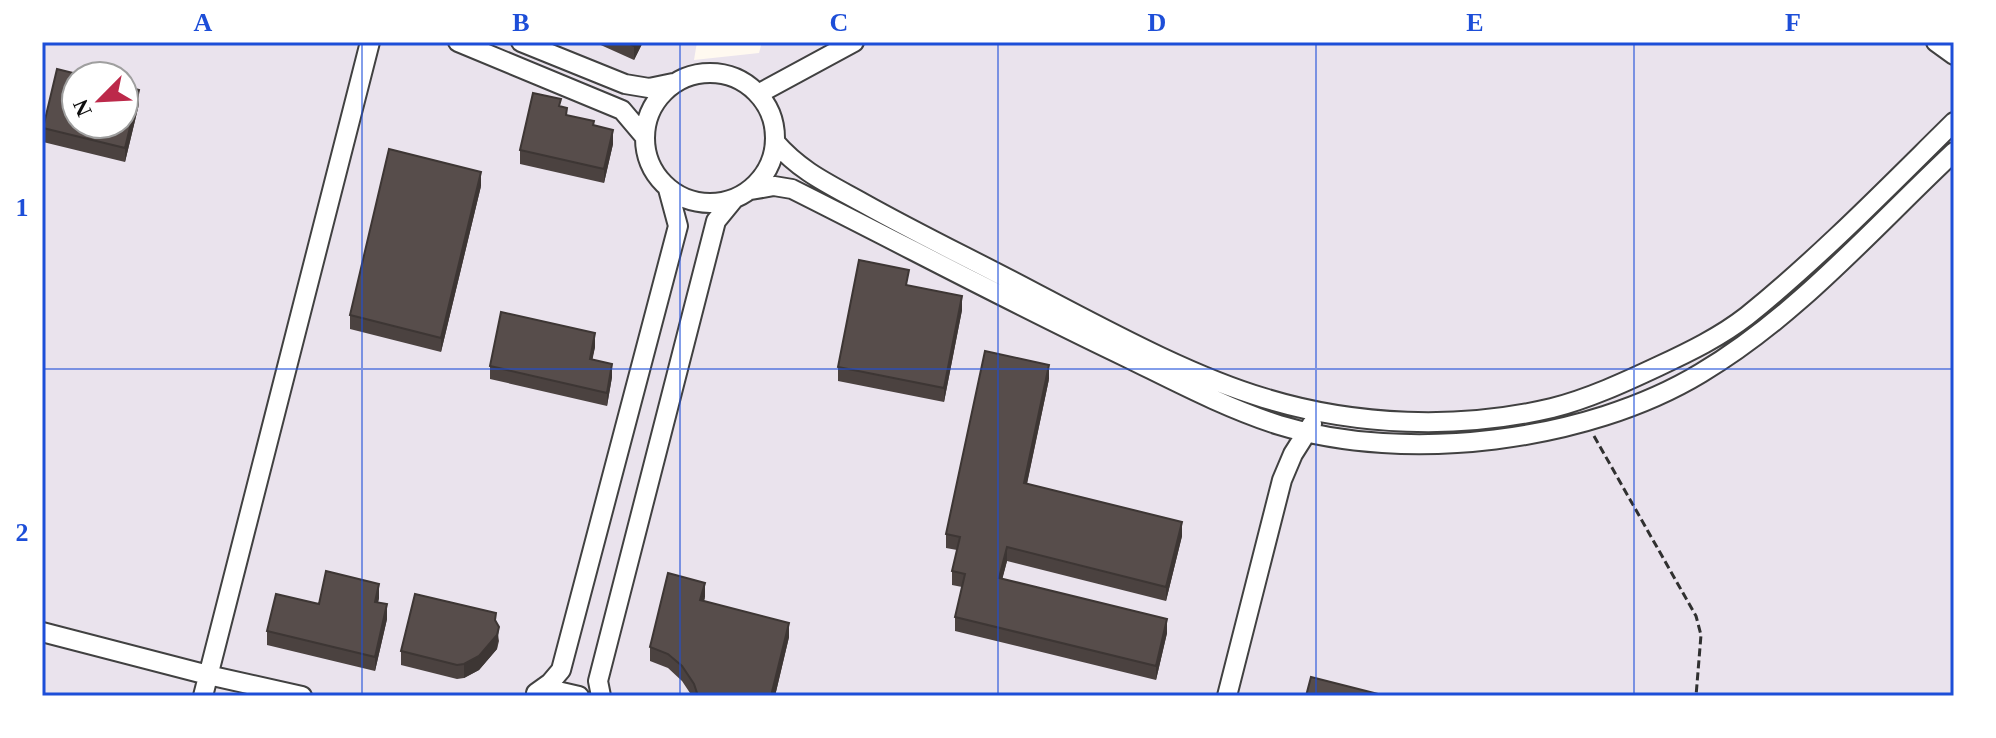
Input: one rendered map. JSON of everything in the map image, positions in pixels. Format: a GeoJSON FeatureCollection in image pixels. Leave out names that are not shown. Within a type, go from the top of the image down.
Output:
{"type":"FeatureCollection","features":[{"type":"Feature","properties":{"kind":"street"},"geometry":{"type":"LineString","coordinates":[[203,696],[370,42]]}},
{"type":"Feature","properties":{"kind":"street"},"geometry":{"type":"LineString","coordinates":[[458,42],[622,110],[644,136]]}},
{"type":"Feature","properties":{"kind":"street"},"geometry":{"type":"LineString","coordinates":[[521,42],[625,84],[649,88],[673,83],[690,75],[718,73],[744,82],[758,94],[768,108],[774,125],[772,160],[763,176],[716,221],[598,681],[601,696]]}},
{"type":"Feature","properties":{"kind":"street"},"geometry":{"type":"LineString","coordinates":[[758,94],[854,42]]}},
{"type":"Feature","properties":{"kind":"street"},"geometry":{"type":"LineString","coordinates":[[1936,42],[1954,55]]}},
{"type":"Feature","properties":{"kind":"street"},"geometry":{"type":"LineString","coordinates":[[673,83],[652,106],[644,136],[647,156],[655,174],[668,189],[683,198],[715,205],[774,186],[792,189],[1072,332],[1226,405],[1278,424],[1366,440],[1462,444],[1515,437],[1588,420],[1644,401],[1699,375],[1751,340],[1805,295],[1954,152]]}},
{"type":"Feature","properties":{"kind":"street"},"geometry":{"type":"LineString","coordinates":[[775,142],[792,162],[899,223],[1195,371],[1260,397],[1321,412],[1397,421],[1442,421],[1552,408],[1636,377],[1695,349],[1745,317],[1887,188],[1954,122]]}},
{"type":"Feature","properties":{"kind":"street"},"geometry":{"type":"LineString","coordinates":[[532,694],[550,683],[561,670],[578,609],[678,226],[668,189]]}},
{"type":"Feature","properties":{"kind":"street"},"geometry":{"type":"LineString","coordinates":[[1227,696],[1282,480],[1307,431],[1321,412]]}},
{"type":"Feature","properties":{"kind":"street"},"geometry":{"type":"LineString","coordinates":[[42,632],[302,696]]}},
{"type":"Feature","properties":{"kind":"street"},"geometry":{"type":"LineString","coordinates":[[532,694],[553,690],[579,696]]}},
{"type":"Feature","properties":{"kind":"path"},"geometry":{"type":"LineString","coordinates":[[1588,420],[1604,456],[1696,616],[1701,635],[1696,696]]}},
{"type":"Feature","properties":{"kind":"shaded area"},"geometry":{"type":"Polygon","coordinates":[[[42,42],[697,42],[694,60],[759,53],[762,42],[1954,42],[1954,696],[42,696],[42,42]]]}},
{"type":"Feature","properties":{"kind":"building"},"geometry":{"type":"Polygon","coordinates":[[[57,69],[60,70],[60,132],[43,128],[57,69]]]}},
{"type":"Feature","properties":{"kind":"building"},"geometry":{"type":"Polygon","coordinates":[[[533,93],[561,99],[559,106],[567,108],[566,115],[594,121],[593,125],[613,130],[604,169],[520,150],[533,93]]]}},
{"type":"Feature","properties":{"kind":"building"},"geometry":{"type":"Polygon","coordinates":[[[92,140],[127,140],[125,148],[92,140]]]}},
{"type":"Feature","properties":{"kind":"building"},"geometry":{"type":"Polygon","coordinates":[[[389,149],[481,172],[441,338],[350,315],[389,149]]]}},
{"type":"Feature","properties":{"kind":"building"},"geometry":{"type":"Polygon","coordinates":[[[859,260],[909,270],[906,285],[962,296],[944,388],[838,367],[859,260]]]}},
{"type":"Feature","properties":{"kind":"building"},"geometry":{"type":"Polygon","coordinates":[[[501,312],[595,333],[590,359],[612,364],[607,393],[490,366],[501,312]]]}},
{"type":"Feature","properties":{"kind":"building"},"geometry":{"type":"Polygon","coordinates":[[[985,351],[1049,365],[1024,483],[1182,522],[1166,587],[1007,547],[999,578],[1167,619],[1156,666],[955,617],[965,574],[952,571],[960,537],[946,534],[985,351]]]}},
{"type":"Feature","properties":{"kind":"building"},"geometry":{"type":"Polygon","coordinates":[[[326,571],[379,584],[375,602],[387,604],[375,657],[267,631],[276,594],[319,604],[326,571]]]}},
{"type":"Feature","properties":{"kind":"building"},"geometry":{"type":"Polygon","coordinates":[[[668,573],[705,583],[700,600],[789,623],[771,696],[698,696],[682,666],[668,654],[650,647],[668,573]]]}},
{"type":"Feature","properties":{"kind":"building"},"geometry":{"type":"Polygon","coordinates":[[[415,594],[496,613],[497,635],[479,656],[464,664],[401,651],[415,594]]]}},
{"type":"Feature","properties":{"kind":"building"},"geometry":{"type":"Polygon","coordinates":[[[1311,677],[1386,696],[1306,696],[1311,677]]]}}]}
